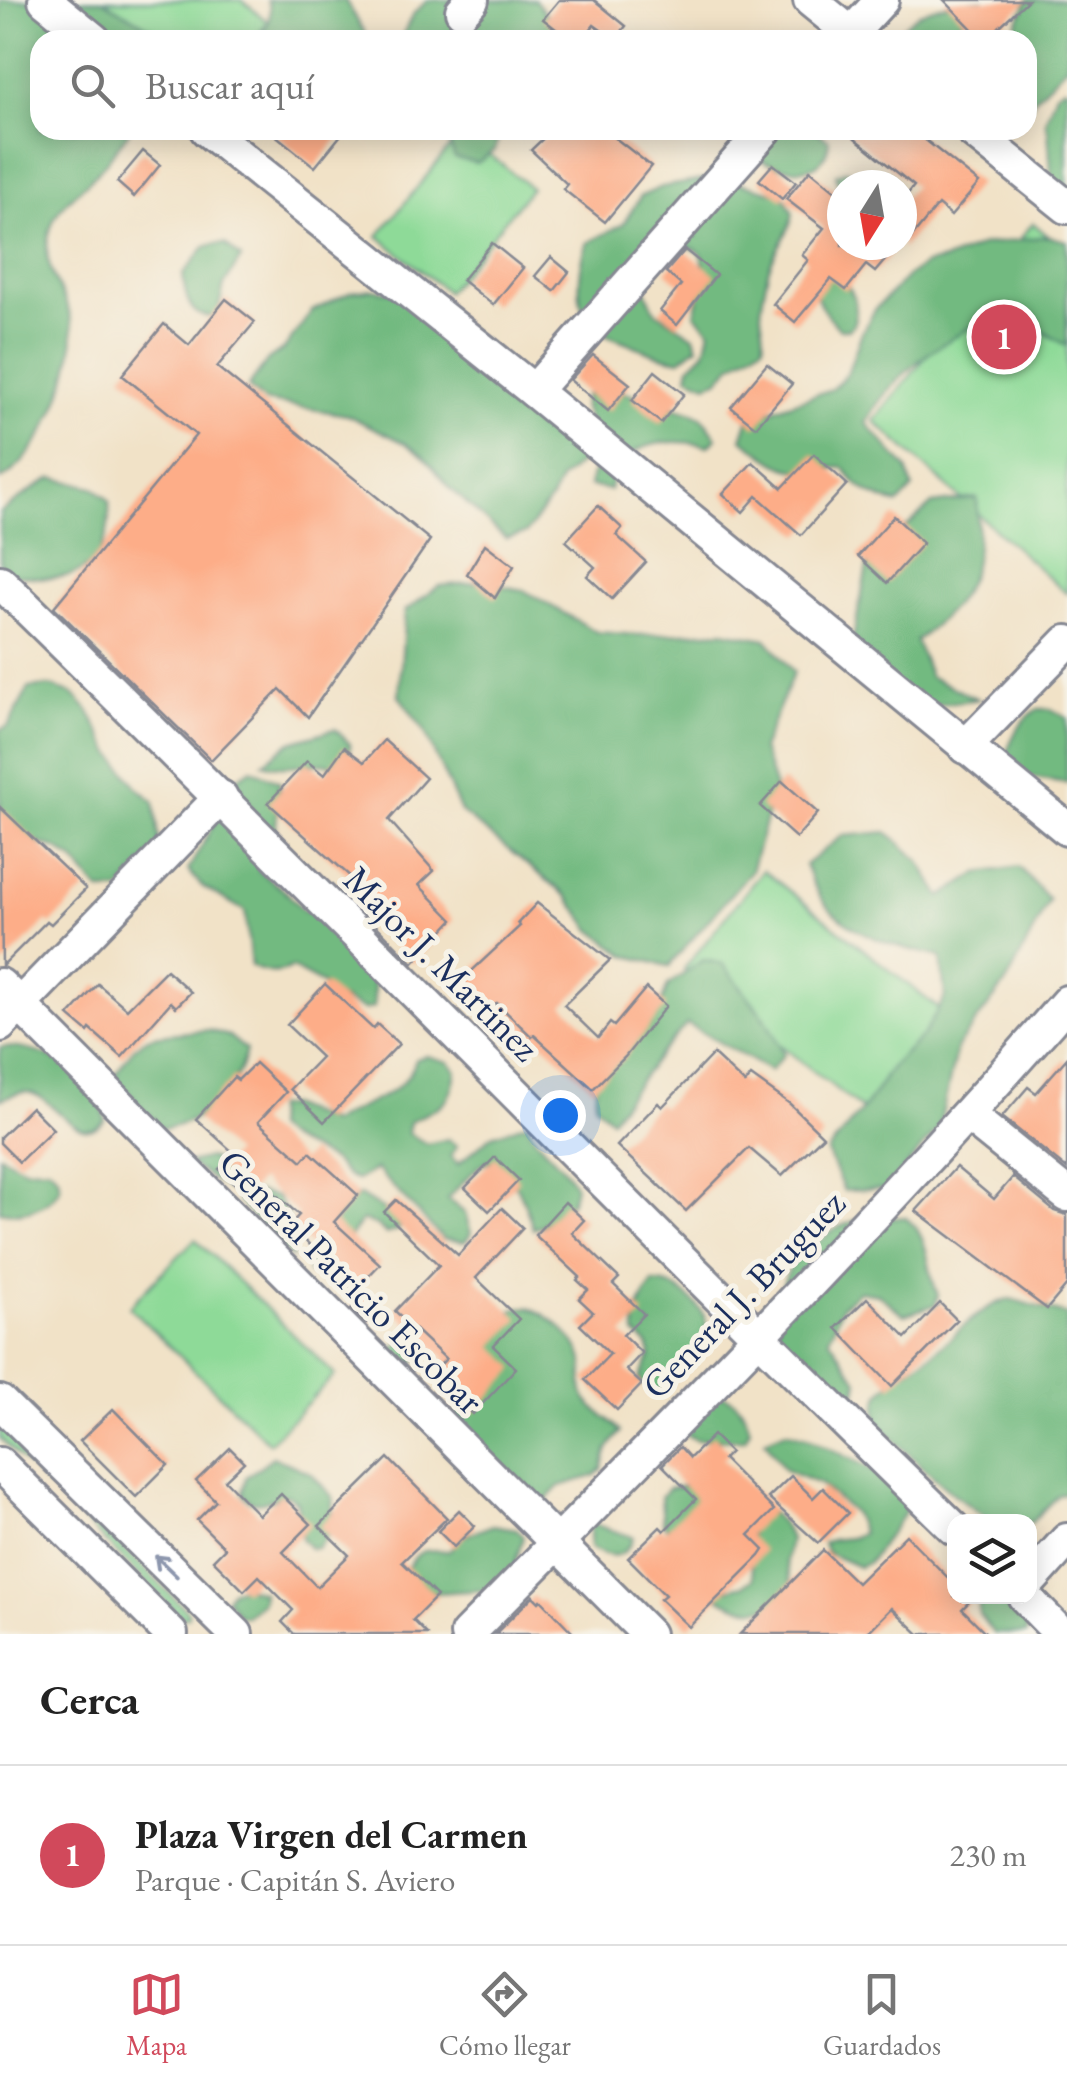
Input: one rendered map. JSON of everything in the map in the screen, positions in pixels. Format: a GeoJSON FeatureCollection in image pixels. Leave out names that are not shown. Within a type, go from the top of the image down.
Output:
{"type":"FeatureCollection","features":[{"type":"Feature","properties":{"kind":"street"},"geometry":{"type":"LineString","coordinates":[[810,0],[842,30]]}},
{"type":"Feature","properties":{"kind":"street"},"geometry":{"type":"LineString","coordinates":[[858,30],[882,0]]}},
{"type":"Feature","properties":{"kind":"street"},"geometry":{"type":"LineString","coordinates":[[57,4],[84,30]]}},
{"type":"Feature","properties":{"kind":"street"},"geometry":{"type":"LineString","coordinates":[[219,140],[1067,829]]}},
{"type":"Feature","properties":{"kind":"street"},"geometry":{"type":"LineString","coordinates":[[534,392],[756,140]]}},
{"type":"Feature","properties":{"kind":"street"},"geometry":{"type":"LineString","coordinates":[[983,140],[1067,207]]}},
{"type":"Feature","properties":{"kind":"street","name":"Major J. Martinez"},"geometry":{"type":"LineString","coordinates":[[0,582],[221,797],[758,1338],[947,1521]]}},
{"type":"Feature","properties":{"kind":"street"},"geometry":{"type":"LineString","coordinates":[[965,747],[1067,642]]}},
{"type":"Feature","properties":{"kind":"street"},"geometry":{"type":"LineString","coordinates":[[7,1005],[221,797]]}},
{"type":"Feature","properties":{"kind":"street","name":"General J. Bruguez"},"geometry":{"type":"LineString","coordinates":[[468,1634],[758,1338],[968,1115],[1067,1002]]}},
{"type":"Feature","properties":{"kind":"street","name":"General Patricio Escobar"},"geometry":{"type":"LineString","coordinates":[[7,1005],[648,1634]]}},
{"type":"Feature","properties":{"kind":"street"},"geometry":{"type":"LineString","coordinates":[[968,1115],[1067,1195]]}},
{"type":"Feature","properties":{"kind":"street"},"geometry":{"type":"LineString","coordinates":[[0,1402],[236,1634]]}},
{"type":"Feature","properties":{"kind":"street"},"geometry":{"type":"LineString","coordinates":[[0,1464],[172,1634]]}},
{"type":"Feature","properties":{"kind":"street"},"geometry":{"type":"LineString","coordinates":[[1037,1574],[1067,1540]]}},
{"type":"Feature","properties":{"kind":"street"},"geometry":{"type":"LineString","coordinates":[[1032,1604],[1062,1634]]}},
{"type":"Feature","properties":{"kind":"green space"},"geometry":{"type":"Polygon","coordinates":[[[0,0],[102,0],[154,30],[30,30],[30,140],[122,140],[54,218],[48,260],[71,319],[70,360],[44,432],[16,469],[0,480],[0,0]]]}},
{"type":"Feature","properties":{"kind":"green space"},"geometry":{"type":"Polygon","coordinates":[[[78,0],[242,0],[268,22],[262,30],[115,30],[78,0]]]}},
{"type":"Feature","properties":{"kind":"green space"},"geometry":{"type":"Polygon","coordinates":[[[267,0],[345,0],[363,30],[264,30],[270,11],[267,0]]]}},
{"type":"Feature","properties":{"kind":"green space"},"geometry":{"type":"Polygon","coordinates":[[[428,0],[535,0],[559,30],[405,30],[413,14],[428,0]]]}},
{"type":"Feature","properties":{"kind":"green space"},"geometry":{"type":"Polygon","coordinates":[[[982,0],[960,22],[959,30],[900,30],[920,13],[982,0]]]}},
{"type":"Feature","properties":{"kind":"green space"},"geometry":{"type":"Polygon","coordinates":[[[1028,0],[1067,0],[1067,65],[1037,96],[1037,30],[1013,30],[1028,0]]]}},
{"type":"Feature","properties":{"kind":"green space"},"geometry":{"type":"Polygon","coordinates":[[[1065,87],[1067,198],[1052,185],[1045,121],[1056,92],[1065,87]]]}},
{"type":"Feature","properties":{"kind":"green space"},"geometry":{"type":"Polygon","coordinates":[[[448,140],[498,140],[495,150],[477,163],[455,158],[448,140]]]}},
{"type":"Feature","properties":{"kind":"green space"},"geometry":{"type":"Polygon","coordinates":[[[456,140],[472,140],[531,188],[447,292],[378,236],[456,140]]]}},
{"type":"Feature","properties":{"kind":"green space"},"geometry":{"type":"Polygon","coordinates":[[[734,140],[829,140],[825,156],[804,169],[773,165],[734,140]]]}},
{"type":"Feature","properties":{"kind":"green space"},"geometry":{"type":"Polygon","coordinates":[[[720,177],[783,195],[793,213],[768,272],[761,313],[763,345],[733,364],[718,380],[707,384],[688,376],[690,366],[705,351],[710,330],[695,314],[704,270],[699,253],[679,246],[641,280],[655,311],[694,336],[698,346],[680,360],[599,331],[584,314],[580,277],[587,243],[623,224],[641,196],[662,187],[720,177]]]}},
{"type":"Feature","properties":{"kind":"green space"},"geometry":{"type":"Polygon","coordinates":[[[1033,223],[1067,252],[1067,594],[874,421],[1033,223]]]}},
{"type":"Feature","properties":{"kind":"green space"},"geometry":{"type":"Polygon","coordinates":[[[1047,236],[1067,241],[1067,346],[1005,309],[945,343],[909,370],[878,403],[866,423],[907,469],[913,488],[898,504],[867,492],[844,468],[785,467],[742,439],[749,418],[832,389],[847,374],[862,332],[876,308],[909,275],[926,264],[983,245],[1047,236]]]}},
{"type":"Feature","properties":{"kind":"green space"},"geometry":{"type":"Polygon","coordinates":[[[225,244],[241,258],[224,285],[217,315],[208,316],[191,306],[183,275],[205,247],[225,244]]]}},
{"type":"Feature","properties":{"kind":"green space"},"geometry":{"type":"Polygon","coordinates":[[[812,267],[840,279],[850,289],[855,315],[850,329],[840,329],[822,308],[812,267]]]}},
{"type":"Feature","properties":{"kind":"green space"},"geometry":{"type":"Polygon","coordinates":[[[373,289],[417,297],[591,447],[561,479],[526,533],[506,539],[405,443],[347,415],[264,401],[248,387],[268,360],[285,348],[312,311],[351,292],[373,289]]]}},
{"type":"Feature","properties":{"kind":"green space"},"geometry":{"type":"Polygon","coordinates":[[[618,390],[693,413],[703,418],[717,438],[708,446],[670,442],[647,447],[614,468],[610,490],[589,486],[602,457],[583,406],[585,395],[618,390]]]}},
{"type":"Feature","properties":{"kind":"green space"},"geometry":{"type":"Polygon","coordinates":[[[53,478],[93,487],[109,500],[108,529],[99,554],[81,571],[67,576],[3,574],[0,512],[53,478]]]}},
{"type":"Feature","properties":{"kind":"green space"},"geometry":{"type":"Polygon","coordinates":[[[977,498],[977,545],[969,579],[950,609],[916,641],[930,677],[978,699],[913,708],[851,649],[868,562],[932,504],[977,498]]]}},
{"type":"Feature","properties":{"kind":"green space"},"geometry":{"type":"Polygon","coordinates":[[[480,582],[523,590],[597,632],[639,635],[723,631],[766,639],[794,672],[762,749],[775,788],[751,871],[669,966],[627,956],[592,930],[567,896],[461,812],[424,730],[399,696],[405,611],[439,586],[480,582]]]}},
{"type":"Feature","properties":{"kind":"green space"},"geometry":{"type":"Polygon","coordinates":[[[50,686],[73,694],[88,710],[111,752],[138,788],[154,801],[160,845],[120,891],[100,891],[73,860],[20,832],[0,811],[0,730],[8,726],[29,688],[50,686]]]}},
{"type":"Feature","properties":{"kind":"green space"},"geometry":{"type":"Polygon","coordinates":[[[1038,709],[1051,709],[1067,718],[1067,783],[1028,777],[1008,763],[1015,733],[1038,709]]]}},
{"type":"Feature","properties":{"kind":"green space"},"geometry":{"type":"Polygon","coordinates":[[[335,729],[350,744],[350,755],[334,765],[263,763],[291,742],[335,729]]]}},
{"type":"Feature","properties":{"kind":"green space"},"geometry":{"type":"Polygon","coordinates":[[[252,769],[280,782],[275,835],[256,860],[259,871],[303,910],[325,919],[374,974],[374,1007],[364,1010],[330,994],[322,984],[292,968],[271,972],[251,966],[245,911],[203,887],[188,870],[234,780],[252,769]]]}},
{"type":"Feature","properties":{"kind":"green space"},"geometry":{"type":"Polygon","coordinates":[[[887,832],[919,860],[941,897],[978,873],[1019,867],[1049,900],[1008,980],[957,1047],[939,1128],[887,1189],[844,1191],[827,1152],[868,1103],[892,1066],[924,1034],[945,997],[941,957],[895,945],[852,926],[823,902],[805,865],[842,836],[887,832]]]}},
{"type":"Feature","properties":{"kind":"green space"},"geometry":{"type":"Polygon","coordinates":[[[763,870],[948,1016],[869,1115],[684,969],[763,870]]]}},
{"type":"Feature","properties":{"kind":"green space"},"geometry":{"type":"Polygon","coordinates":[[[703,960],[723,964],[765,1018],[784,1054],[770,1071],[687,1024],[611,1119],[595,1105],[596,1084],[661,1004],[668,985],[703,960]]]}},
{"type":"Feature","properties":{"kind":"green space"},"geometry":{"type":"Polygon","coordinates":[[[208,1030],[229,1036],[246,1050],[227,1092],[192,1120],[161,1129],[107,1088],[129,1054],[146,1039],[208,1030]]]}},
{"type":"Feature","properties":{"kind":"green space"},"geometry":{"type":"Polygon","coordinates":[[[0,1047],[50,1057],[81,1076],[101,1104],[105,1120],[95,1128],[85,1129],[34,1094],[23,1092],[0,1100],[0,1047]]]}},
{"type":"Feature","properties":{"kind":"green space"},"geometry":{"type":"Polygon","coordinates":[[[427,1056],[449,1062],[456,1071],[454,1083],[442,1104],[410,1122],[408,1133],[427,1144],[448,1139],[457,1146],[451,1156],[458,1164],[492,1135],[527,1123],[575,1186],[571,1202],[561,1214],[533,1229],[511,1178],[488,1161],[447,1199],[465,1213],[471,1233],[465,1242],[443,1239],[376,1169],[352,1179],[332,1161],[274,1128],[275,1107],[288,1105],[331,1123],[392,1091],[411,1072],[416,1059],[427,1056]]]}},
{"type":"Feature","properties":{"kind":"green space"},"geometry":{"type":"Polygon","coordinates":[[[0,1155],[25,1168],[49,1167],[58,1176],[60,1187],[50,1200],[34,1209],[0,1211],[0,1155]]]}},
{"type":"Feature","properties":{"kind":"green space"},"geometry":{"type":"Polygon","coordinates":[[[209,1158],[230,1167],[238,1185],[228,1190],[188,1163],[209,1158]]]}},
{"type":"Feature","properties":{"kind":"green space"},"geometry":{"type":"Polygon","coordinates":[[[256,1192],[277,1197],[293,1227],[292,1258],[237,1201],[244,1194],[256,1192]]]}},
{"type":"Feature","properties":{"kind":"green space"},"geometry":{"type":"Polygon","coordinates":[[[360,1195],[400,1220],[398,1230],[386,1234],[362,1220],[331,1263],[313,1275],[308,1273],[313,1255],[328,1230],[360,1195]]]}},
{"type":"Feature","properties":{"kind":"green space"},"geometry":{"type":"Polygon","coordinates":[[[905,1217],[924,1244],[938,1295],[935,1305],[904,1315],[878,1294],[859,1291],[842,1306],[829,1338],[858,1381],[856,1392],[835,1400],[777,1350],[783,1283],[795,1263],[834,1230],[854,1221],[905,1217]]]}},
{"type":"Feature","properties":{"kind":"green space"},"geometry":{"type":"Polygon","coordinates":[[[195,1239],[335,1375],[269,1443],[129,1307],[195,1239]]]}},
{"type":"Feature","properties":{"kind":"green space"},"geometry":{"type":"Polygon","coordinates":[[[653,1283],[672,1286],[688,1297],[702,1312],[706,1326],[702,1340],[674,1376],[651,1391],[639,1379],[651,1355],[648,1345],[635,1334],[635,1328],[645,1294],[653,1283]]]}},
{"type":"Feature","properties":{"kind":"green space"},"geometry":{"type":"Polygon","coordinates":[[[1010,1299],[1067,1315],[1067,1492],[1058,1495],[1037,1517],[981,1514],[910,1455],[876,1413],[879,1397],[890,1383],[1000,1302],[1010,1299]]]}},
{"type":"Feature","properties":{"kind":"green space"},"geometry":{"type":"Polygon","coordinates":[[[528,1307],[553,1321],[575,1343],[583,1360],[585,1398],[620,1432],[608,1449],[602,1469],[594,1476],[560,1486],[536,1511],[452,1425],[462,1405],[479,1391],[479,1331],[517,1308],[528,1307]]]}},
{"type":"Feature","properties":{"kind":"green space"},"geometry":{"type":"Polygon","coordinates":[[[402,1342],[417,1357],[413,1366],[403,1368],[388,1351],[402,1342]]]}},
{"type":"Feature","properties":{"kind":"green space"},"geometry":{"type":"Polygon","coordinates":[[[716,1393],[734,1401],[742,1410],[750,1429],[745,1439],[697,1440],[678,1431],[716,1393]]]}},
{"type":"Feature","properties":{"kind":"green space"},"geometry":{"type":"Polygon","coordinates":[[[0,1427],[55,1481],[55,1486],[49,1487],[0,1438],[0,1427]]]}},
{"type":"Feature","properties":{"kind":"green space"},"geometry":{"type":"Polygon","coordinates":[[[786,1431],[807,1437],[897,1482],[914,1500],[869,1562],[859,1567],[827,1553],[823,1543],[862,1533],[854,1513],[820,1484],[785,1470],[765,1440],[786,1431]]]}},
{"type":"Feature","properties":{"kind":"green space"},"geometry":{"type":"Polygon","coordinates":[[[273,1457],[311,1473],[333,1498],[329,1534],[317,1548],[310,1548],[302,1540],[297,1502],[288,1495],[258,1503],[242,1493],[246,1477],[273,1457]]]}},
{"type":"Feature","properties":{"kind":"green space"},"geometry":{"type":"Polygon","coordinates":[[[689,1485],[706,1496],[670,1532],[663,1523],[661,1497],[668,1489],[689,1485]]]}},
{"type":"Feature","properties":{"kind":"green space"},"geometry":{"type":"Polygon","coordinates":[[[758,1497],[790,1539],[786,1561],[791,1583],[771,1607],[747,1608],[726,1602],[713,1592],[744,1585],[754,1578],[748,1547],[758,1497]]]}},
{"type":"Feature","properties":{"kind":"green space"},"geometry":{"type":"Polygon","coordinates":[[[77,1507],[188,1616],[182,1617],[75,1512],[77,1507]]]}},
{"type":"Feature","properties":{"kind":"green space"},"geometry":{"type":"Polygon","coordinates":[[[590,1523],[633,1537],[630,1545],[616,1555],[590,1548],[590,1523]]]}},
{"type":"Feature","properties":{"kind":"green space"},"geometry":{"type":"Polygon","coordinates":[[[493,1525],[517,1529],[523,1537],[514,1568],[490,1590],[433,1593],[405,1572],[422,1552],[448,1551],[464,1536],[493,1525]]]}},
{"type":"Feature","properties":{"kind":"green space"},"geometry":{"type":"Polygon","coordinates":[[[243,1587],[263,1592],[262,1602],[246,1616],[239,1616],[226,1598],[232,1590],[243,1587]]]}},
{"type":"Feature","properties":{"kind":"green space"},"geometry":{"type":"Polygon","coordinates":[[[979,1604],[1014,1604],[1024,1615],[1026,1634],[993,1633],[979,1614],[979,1604]]]}},
{"type":"Feature","properties":{"kind":"building"},"geometry":{"type":"Polygon","coordinates":[[[559,0],[594,0],[626,26],[623,30],[601,30],[594,25],[590,30],[557,30],[543,19],[559,0]]]}},
{"type":"Feature","properties":{"kind":"building"},"geometry":{"type":"Polygon","coordinates":[[[944,0],[1028,0],[999,27],[1003,30],[973,30],[944,0]]]}},
{"type":"Feature","properties":{"kind":"building"},"geometry":{"type":"Polygon","coordinates":[[[281,140],[337,140],[315,167],[281,140]]]}},
{"type":"Feature","properties":{"kind":"building"},"geometry":{"type":"Polygon","coordinates":[[[542,140],[618,140],[651,166],[605,222],[563,189],[567,184],[531,150],[542,140]]]}},
{"type":"Feature","properties":{"kind":"building"},"geometry":{"type":"Polygon","coordinates":[[[857,140],[925,140],[979,183],[951,216],[938,205],[917,231],[917,170],[894,170],[857,140]]]}},
{"type":"Feature","properties":{"kind":"building"},"geometry":{"type":"Polygon","coordinates":[[[143,151],[160,165],[134,197],[117,182],[143,151]]]}},
{"type":"Feature","properties":{"kind":"building"},"geometry":{"type":"Polygon","coordinates":[[[773,164],[796,182],[782,199],[759,180],[773,164]]]}},
{"type":"Feature","properties":{"kind":"building"},"geometry":{"type":"Polygon","coordinates":[[[810,170],[827,184],[827,260],[885,260],[875,272],[866,265],[846,290],[831,279],[795,322],[773,304],[808,260],[802,255],[824,228],[786,199],[810,170]]]}},
{"type":"Feature","properties":{"kind":"building"},"geometry":{"type":"Polygon","coordinates":[[[492,243],[523,268],[493,305],[462,280],[492,243]]]}},
{"type":"Feature","properties":{"kind":"building"},"geometry":{"type":"Polygon","coordinates":[[[685,250],[716,275],[677,325],[660,311],[681,285],[666,272],[685,250]]]}},
{"type":"Feature","properties":{"kind":"building"},"geometry":{"type":"Polygon","coordinates":[[[551,257],[569,272],[554,291],[535,276],[551,257]]]}},
{"type":"Feature","properties":{"kind":"building"},"geometry":{"type":"Polygon","coordinates":[[[226,299],[255,322],[217,367],[430,540],[308,717],[280,689],[211,760],[54,607],[196,435],[122,375],[164,324],[189,345],[226,299]]]}},
{"type":"Feature","properties":{"kind":"building"},"geometry":{"type":"Polygon","coordinates":[[[593,355],[630,384],[608,411],[570,380],[593,355]]]}},
{"type":"Feature","properties":{"kind":"building"},"geometry":{"type":"Polygon","coordinates":[[[767,364],[792,384],[756,427],[731,407],[767,364]]]}},
{"type":"Feature","properties":{"kind":"building"},"geometry":{"type":"Polygon","coordinates":[[[655,371],[684,394],[661,423],[632,400],[655,371]]]}},
{"type":"Feature","properties":{"kind":"building"},"geometry":{"type":"Polygon","coordinates":[[[814,454],[847,484],[801,535],[757,496],[743,512],[723,494],[753,462],[782,488],[814,454]]]}},
{"type":"Feature","properties":{"kind":"building"},"geometry":{"type":"Polygon","coordinates":[[[598,506],[622,528],[616,535],[646,562],[612,599],[587,576],[595,567],[566,541],[598,506]]]}},
{"type":"Feature","properties":{"kind":"building"},"geometry":{"type":"Polygon","coordinates":[[[894,516],[923,543],[887,583],[858,556],[894,516]]]}},
{"type":"Feature","properties":{"kind":"building"},"geometry":{"type":"Polygon","coordinates":[[[485,544],[514,566],[495,598],[467,574],[485,544]]]}},
{"type":"Feature","properties":{"kind":"building"},"geometry":{"type":"Polygon","coordinates":[[[384,740],[426,778],[389,820],[434,871],[419,885],[453,920],[413,963],[340,889],[352,878],[268,803],[307,761],[324,775],[344,747],[364,762],[384,740]]]}},
{"type":"Feature","properties":{"kind":"building"},"geometry":{"type":"Polygon","coordinates":[[[782,781],[818,813],[796,838],[760,806],[782,781]]]}},
{"type":"Feature","properties":{"kind":"building"},"geometry":{"type":"Polygon","coordinates":[[[0,807],[86,889],[2,966],[0,807]]]}},
{"type":"Feature","properties":{"kind":"building"},"geometry":{"type":"Polygon","coordinates":[[[537,903],[610,960],[564,1005],[598,1038],[610,1023],[614,1026],[646,988],[666,1006],[593,1089],[497,1003],[490,1010],[462,980],[520,926],[518,923],[537,903]]]}},
{"type":"Feature","properties":{"kind":"building"},"geometry":{"type":"Polygon","coordinates":[[[166,970],[191,992],[176,1007],[171,1002],[122,1057],[69,1016],[98,984],[127,1009],[166,970]]]}},
{"type":"Feature","properties":{"kind":"building"},"geometry":{"type":"Polygon","coordinates":[[[325,984],[373,1029],[377,1024],[399,1044],[324,1122],[290,1089],[321,1057],[287,1025],[325,984]]]}},
{"type":"Feature","properties":{"kind":"building"},"geometry":{"type":"Polygon","coordinates":[[[713,1054],[745,1084],[751,1076],[790,1104],[823,1136],[782,1176],[749,1148],[686,1211],[617,1146],[713,1054]]]}},
{"type":"Feature","properties":{"kind":"building"},"geometry":{"type":"Polygon","coordinates":[[[1067,1058],[1067,1169],[1002,1117],[1028,1087],[1036,1093],[1067,1058]]]}},
{"type":"Feature","properties":{"kind":"building"},"geometry":{"type":"Polygon","coordinates":[[[255,1063],[286,1092],[258,1122],[302,1161],[310,1152],[358,1195],[334,1222],[380,1264],[353,1292],[327,1268],[331,1264],[289,1226],[299,1215],[260,1180],[247,1195],[219,1169],[234,1153],[196,1119],[234,1077],[238,1080],[255,1063]]]}},
{"type":"Feature","properties":{"kind":"building"},"geometry":{"type":"Polygon","coordinates":[[[31,1107],[53,1129],[19,1162],[0,1143],[0,1137],[31,1107]]]}},
{"type":"Feature","properties":{"kind":"building"},"geometry":{"type":"Polygon","coordinates":[[[495,1157],[519,1180],[489,1211],[465,1188],[495,1157]]]}},
{"type":"Feature","properties":{"kind":"building"},"geometry":{"type":"Polygon","coordinates":[[[956,1167],[994,1199],[1013,1177],[1054,1211],[1067,1215],[1067,1285],[1047,1309],[916,1211],[956,1167]]]}},
{"type":"Feature","properties":{"kind":"building"},"geometry":{"type":"Polygon","coordinates":[[[396,1200],[458,1255],[502,1208],[523,1228],[476,1278],[519,1319],[493,1346],[516,1368],[473,1414],[431,1374],[446,1359],[395,1311],[439,1265],[384,1212],[396,1200]]]}},
{"type":"Feature","properties":{"kind":"building"},"geometry":{"type":"Polygon","coordinates":[[[565,1202],[584,1220],[572,1233],[619,1278],[613,1284],[644,1314],[623,1335],[642,1353],[626,1370],[642,1384],[617,1410],[585,1380],[610,1354],[580,1325],[593,1312],[579,1299],[588,1290],[577,1280],[580,1277],[535,1235],[565,1202]]]}},
{"type":"Feature","properties":{"kind":"building"},"geometry":{"type":"Polygon","coordinates":[[[365,1294],[380,1308],[366,1323],[351,1309],[365,1294]]]}},
{"type":"Feature","properties":{"kind":"building"},"geometry":{"type":"Polygon","coordinates":[[[867,1298],[906,1338],[940,1303],[957,1320],[892,1386],[836,1328],[867,1298]]]}},
{"type":"Feature","properties":{"kind":"building"},"geometry":{"type":"Polygon","coordinates":[[[113,1409],[168,1465],[136,1497],[80,1441],[113,1409]]]}},
{"type":"Feature","properties":{"kind":"building"},"geometry":{"type":"Polygon","coordinates":[[[713,1435],[730,1452],[723,1459],[774,1510],[749,1535],[764,1550],[760,1556],[689,1627],[660,1599],[665,1595],[628,1558],[660,1527],[664,1531],[696,1499],[662,1465],[680,1447],[690,1458],[713,1435]]]}},
{"type":"Feature","properties":{"kind":"building"},"geometry":{"type":"Polygon","coordinates":[[[230,1448],[244,1462],[225,1480],[259,1515],[281,1494],[311,1524],[283,1552],[317,1587],[349,1555],[319,1526],[388,1458],[447,1518],[402,1562],[437,1596],[413,1620],[427,1634],[294,1634],[282,1622],[293,1610],[259,1576],[244,1591],[213,1560],[225,1548],[197,1520],[216,1501],[196,1481],[230,1448]]]}},
{"type":"Feature","properties":{"kind":"building"},"geometry":{"type":"Polygon","coordinates":[[[791,1476],[813,1498],[823,1488],[848,1513],[818,1543],[768,1498],[791,1476]]]}},
{"type":"Feature","properties":{"kind":"building"},"geometry":{"type":"Polygon","coordinates":[[[459,1510],[475,1526],[454,1547],[438,1531],[459,1510]]]}},
{"type":"Feature","properties":{"kind":"building"},"geometry":{"type":"Polygon","coordinates":[[[906,1535],[947,1577],[947,1604],[967,1604],[962,1609],[987,1634],[919,1634],[892,1608],[866,1634],[740,1634],[823,1550],[857,1583],[906,1535]]]}},
{"type":"Feature","properties":{"kind":"building"},"geometry":{"type":"Polygon","coordinates":[[[533,1596],[541,1600],[574,1634],[495,1634],[533,1596]]]}},
{"type":"Feature","properties":{"kind":"place","name":"Plaza Virgen del Carmen"},"geometry":{"type":"Point","coordinates":[1004,337]}}]}
